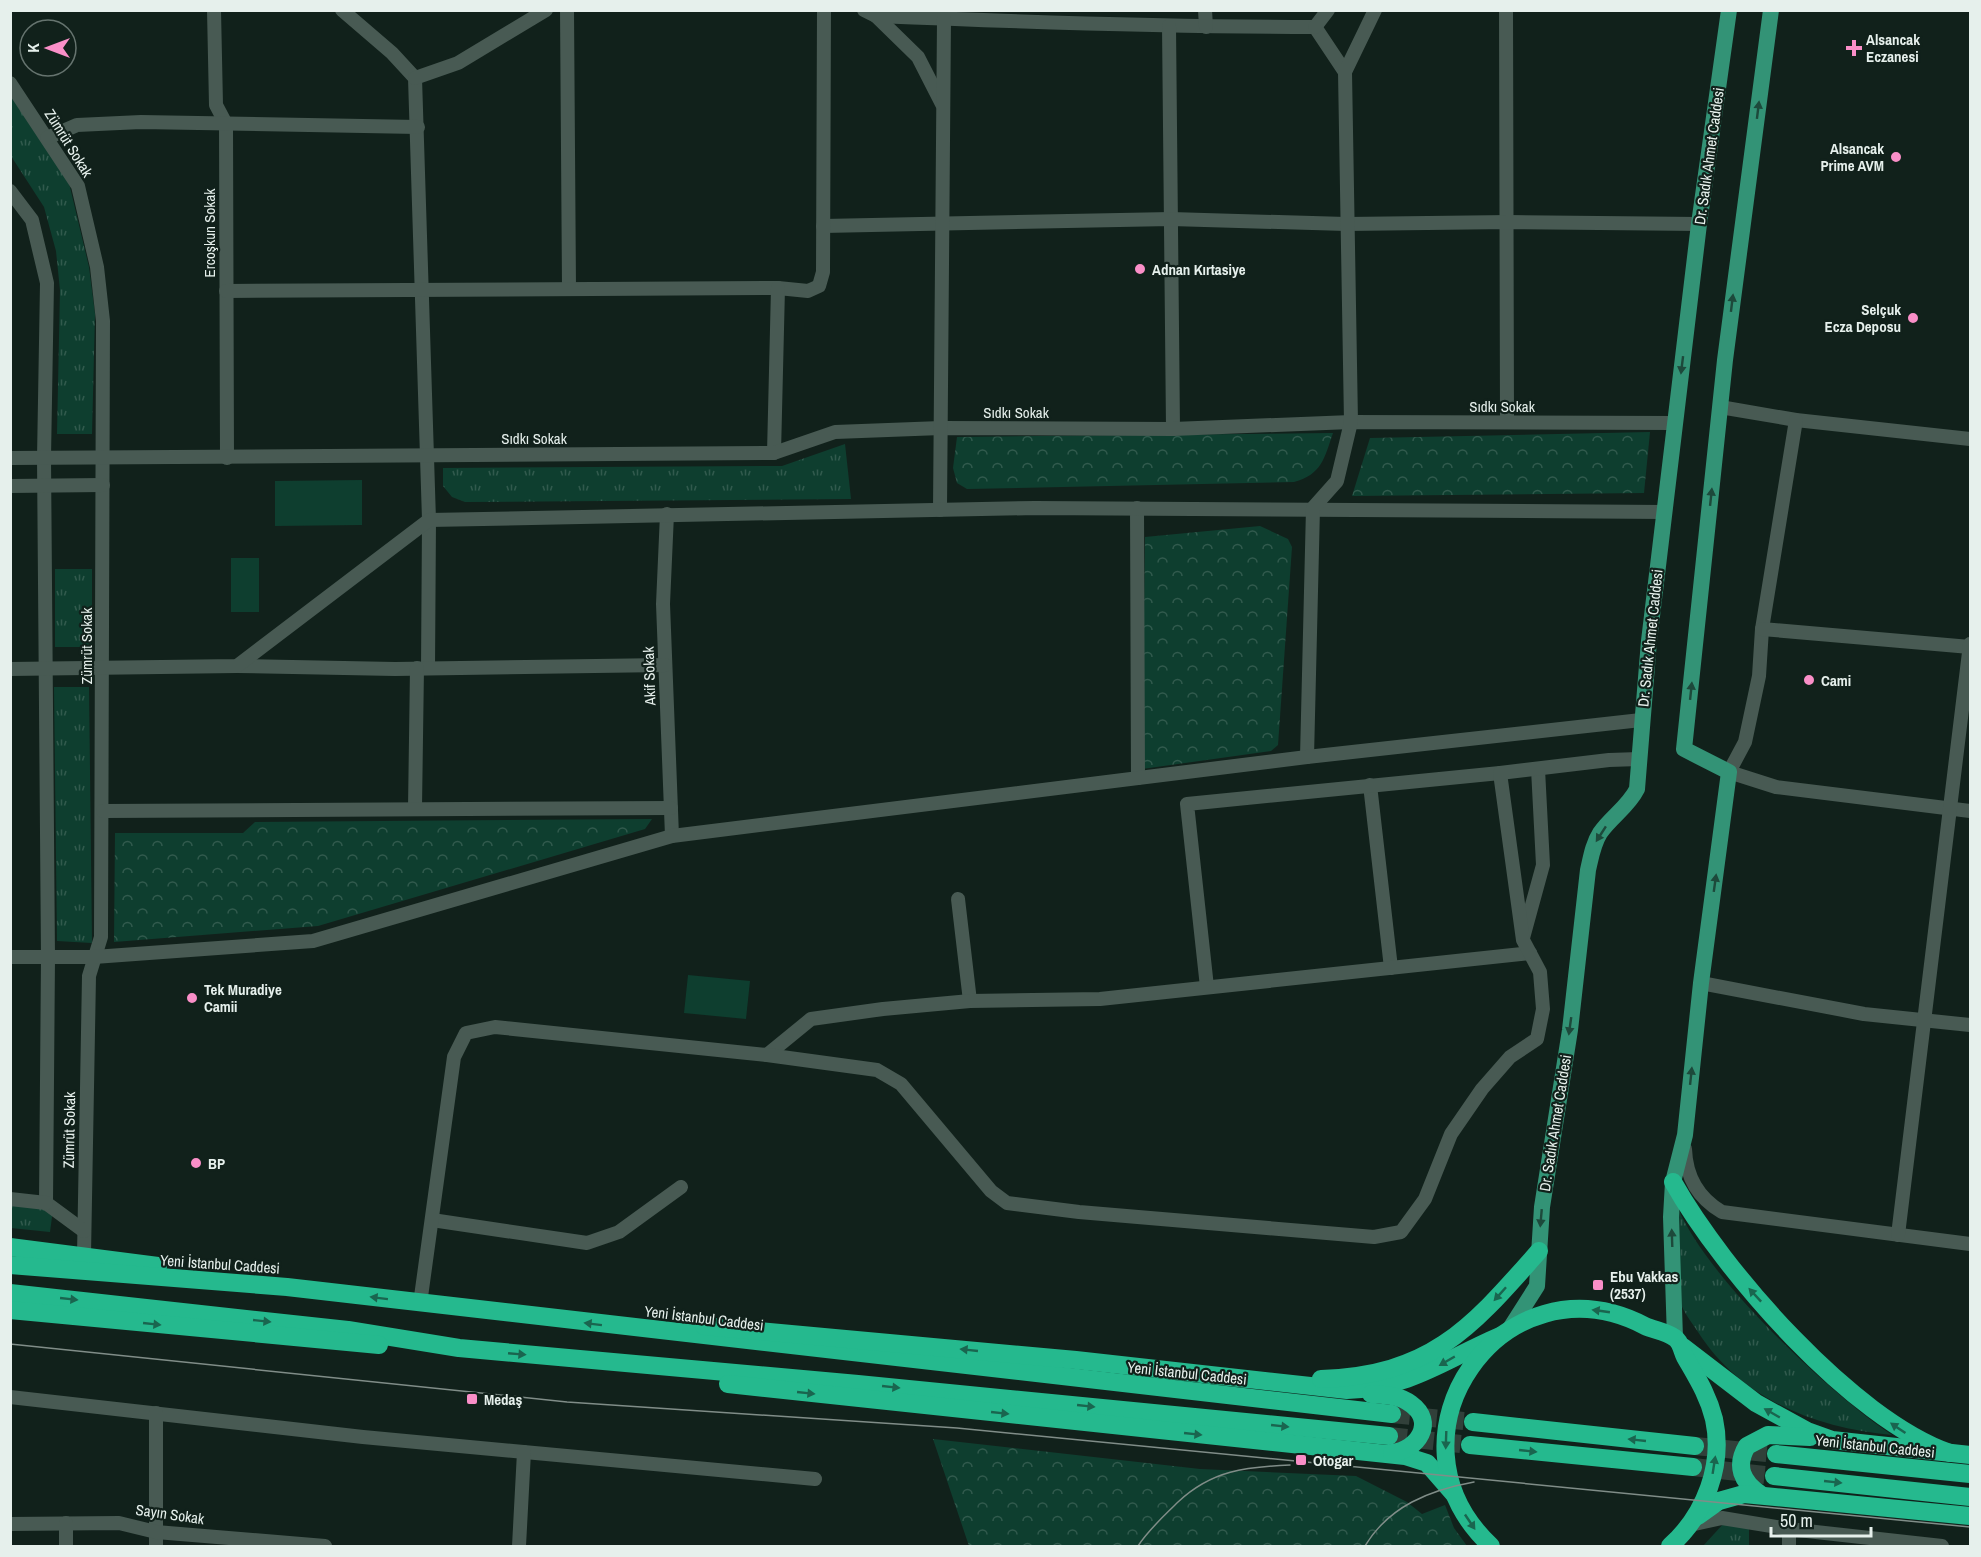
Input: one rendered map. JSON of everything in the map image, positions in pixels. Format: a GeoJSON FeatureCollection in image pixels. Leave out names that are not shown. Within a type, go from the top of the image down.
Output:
{"type":"FeatureCollection","features":[{"type":"Feature","properties":{"kind":"highway"},"geometry":{"type":"LineString","coordinates":[[1673,1182],[1702,1230],[1733,1270],[1805,1347],[1884,1418],[1922,1442],[1950,1453]]}},
{"type":"Feature","properties":{"kind":"highway"},"geometry":{"type":"LineString","coordinates":[[10,1247],[84,1255],[287,1287]]}},
{"type":"Feature","properties":{"kind":"highway"},"geometry":{"type":"LineString","coordinates":[[1257,1380],[1370,1374],[1432,1352],[1467,1328],[1539,1251]]}},
{"type":"Feature","properties":{"kind":"highway","name":"Yeni İstanbul Caddesi"},"geometry":{"type":"LineString","coordinates":[[10,1265],[287,1287],[1392,1414]]}},
{"type":"Feature","properties":{"kind":"highway"},"geometry":{"type":"LineString","coordinates":[[10,1293],[348,1330],[459,1348]]}},
{"type":"Feature","properties":{"kind":"highway"},"geometry":{"type":"LineString","coordinates":[[1347,1390],[1392,1385],[1417,1377],[1541,1314],[1587,1309],[1611,1312],[1633,1319],[1677,1341],[1770,1412],[1832,1440]]}},
{"type":"Feature","properties":{"kind":"highway"},"geometry":{"type":"LineString","coordinates":[[10,1310],[343,1344],[459,1348],[645,1365],[700,1380],[764,1389],[1388,1445],[1407,1450],[1418,1441],[1422,1428],[1419,1413],[1401,1399],[1347,1390],[739,1327],[686,1326],[651,1330]]}},
{"type":"Feature","properties":{"kind":"highway"},"geometry":{"type":"LineString","coordinates":[[1454,1494],[1445,1448],[1451,1406],[1465,1374],[1475,1360],[1504,1333]]}},
{"type":"Feature","properties":{"kind":"highway"},"geometry":{"type":"LineString","coordinates":[[1677,1341],[1707,1394],[1716,1438],[1710,1484],[1692,1522]]}},
{"type":"Feature","properties":{"kind":"highway"},"geometry":{"type":"LineString","coordinates":[[1473,1422],[1695,1446]]}},
{"type":"Feature","properties":{"kind":"highway"},"geometry":{"type":"LineString","coordinates":[[1760,1494],[1746,1482],[1741,1467],[1743,1452],[1753,1441],[1768,1435],[1791,1435],[1971,1455]]}},
{"type":"Feature","properties":{"kind":"highway"},"geometry":{"type":"LineString","coordinates":[[1388,1445],[1427,1463],[1454,1494],[1475,1530],[1491,1546]]}},
{"type":"Feature","properties":{"kind":"highway"},"geometry":{"type":"LineString","coordinates":[[1470,1445],[1693,1467]]}},
{"type":"Feature","properties":{"kind":"highway","name":"Yeni İstanbul Caddesi"},"geometry":{"type":"LineString","coordinates":[[1776,1454],[1971,1474]]}},
{"type":"Feature","properties":{"kind":"highway"},"geometry":{"type":"LineString","coordinates":[[1774,1476],[1971,1497]]}},
{"type":"Feature","properties":{"kind":"highway"},"geometry":{"type":"LineString","coordinates":[[1670,1546],[1692,1522],[1725,1498],[1744,1494],[1971,1516]]}},
{"type":"Feature","properties":{"kind":"main road","name":"Dr. Sadık Ahmet Caddesi"},"geometry":{"type":"LineString","coordinates":[[1504,1333],[1536,1287],[1542,1207],[1570,1030],[1588,870],[1594,845],[1600,833],[1631,801],[1637,789],[1641,720],[1675,423],[1728,10]]}},
{"type":"Feature","properties":{"kind":"main road"},"geometry":{"type":"LineString","coordinates":[[1677,1341],[1671,1217],[1673,1182],[1685,1134],[1701,982],[1729,772],[1684,749],[1720,407],[1771,10]]}},
{"type":"Feature","properties":{"kind":"street","name":"Ercoşkun Sokak"},"geometry":{"type":"LineString","coordinates":[[214,10],[216,105],[226,124],[227,458]]}},
{"type":"Feature","properties":{"kind":"street"},"geometry":{"type":"LineString","coordinates":[[342,10],[392,53],[416,78],[429,520],[415,808]]}},
{"type":"Feature","properties":{"kind":"street"},"geometry":{"type":"LineString","coordinates":[[416,78],[458,63],[546,10]]}},
{"type":"Feature","properties":{"kind":"street"},"geometry":{"type":"LineString","coordinates":[[567,10],[569,288]]}},
{"type":"Feature","properties":{"kind":"street"},"geometry":{"type":"LineString","coordinates":[[226,291],[422,288],[778,288],[808,291],[819,286],[822,272],[823,226],[824,10]]}},
{"type":"Feature","properties":{"kind":"street"},"geometry":{"type":"LineString","coordinates":[[1205,10],[1206,27]]}},
{"type":"Feature","properties":{"kind":"street"},"geometry":{"type":"LineString","coordinates":[[1315,27],[1328,10]]}},
{"type":"Feature","properties":{"kind":"street"},"geometry":{"type":"LineString","coordinates":[[1307,757],[1313,508],[1336,481],[1351,422],[1345,72],[1376,10]]}},
{"type":"Feature","properties":{"kind":"street"},"geometry":{"type":"LineString","coordinates":[[1506,10],[1509,222],[1507,422]]}},
{"type":"Feature","properties":{"kind":"street"},"geometry":{"type":"LineString","coordinates":[[870,13],[944,18],[981,15],[1169,27],[1315,27]]}},
{"type":"Feature","properties":{"kind":"street"},"geometry":{"type":"LineString","coordinates":[[870,13],[918,57],[943,106]]}},
{"type":"Feature","properties":{"kind":"street"},"geometry":{"type":"LineString","coordinates":[[940,510],[944,18]]}},
{"type":"Feature","properties":{"kind":"street"},"geometry":{"type":"LineString","coordinates":[[1169,27],[1173,429]]}},
{"type":"Feature","properties":{"kind":"street"},"geometry":{"type":"LineString","coordinates":[[1315,27],[1345,72]]}},
{"type":"Feature","properties":{"kind":"street","name":"Zümrüt Sokak"},"geometry":{"type":"LineString","coordinates":[[10,83],[78,186],[97,267],[103,321],[101,937],[89,976],[84,1255]]}},
{"type":"Feature","properties":{"kind":"street"},"geometry":{"type":"LineString","coordinates":[[47,138],[77,125],[141,122],[418,127]]}},
{"type":"Feature","properties":{"kind":"street","name":"Zümrüt Sokak"},"geometry":{"type":"LineString","coordinates":[[10,191],[32,220],[48,283],[44,458],[48,958],[46,1203]]}},
{"type":"Feature","properties":{"kind":"street"},"geometry":{"type":"LineString","coordinates":[[823,226],[1171,219],[1346,224],[1509,222],[1699,224]]}},
{"type":"Feature","properties":{"kind":"street"},"geometry":{"type":"LineString","coordinates":[[774,453],[778,288]]}},
{"type":"Feature","properties":{"kind":"street"},"geometry":{"type":"LineString","coordinates":[[1720,407],[1796,420],[1971,439]]}},
{"type":"Feature","properties":{"kind":"street"},"geometry":{"type":"LineString","coordinates":[[1796,420],[1762,629],[1759,676],[1745,742],[1729,772],[1776,787],[1971,811]]}},
{"type":"Feature","properties":{"kind":"street","name":"Sıdkı Sokak"},"geometry":{"type":"LineString","coordinates":[[10,458],[774,453],[835,432],[941,428],[1173,429],[1351,422],[1675,423]]}},
{"type":"Feature","properties":{"kind":"street"},"geometry":{"type":"LineString","coordinates":[[10,486],[103,485]]}},
{"type":"Feature","properties":{"kind":"street"},"geometry":{"type":"LineString","coordinates":[[1137,508],[1138,778]]}},
{"type":"Feature","properties":{"kind":"street"},"geometry":{"type":"LineString","coordinates":[[237,666],[429,520],[667,514],[1137,508],[1665,512]]}},
{"type":"Feature","properties":{"kind":"street","name":"Akif Sokak"},"geometry":{"type":"LineString","coordinates":[[667,514],[663,604],[672,836]]}},
{"type":"Feature","properties":{"kind":"street"},"geometry":{"type":"LineString","coordinates":[[1762,629],[1970,646],[1898,1234]]}},
{"type":"Feature","properties":{"kind":"street"},"geometry":{"type":"LineString","coordinates":[[10,669],[665,665]]}},
{"type":"Feature","properties":{"kind":"street"},"geometry":{"type":"LineString","coordinates":[[10,957],[94,957],[313,941],[672,836],[1307,757],[1641,720]]}},
{"type":"Feature","properties":{"kind":"street"},"geometry":{"type":"LineString","coordinates":[[1208,987],[1187,804],[1609,760],[1639,759]]}},
{"type":"Feature","properties":{"kind":"street"},"geometry":{"type":"LineString","coordinates":[[1523,940],[1543,866],[1538,769]]}},
{"type":"Feature","properties":{"kind":"street"},"geometry":{"type":"LineString","coordinates":[[420,1304],[454,1057],[466,1033],[495,1027],[767,1055],[877,1070],[902,1084],[991,1191],[1007,1203],[1079,1212],[1374,1237],[1401,1232],[1425,1199],[1451,1134],[1482,1089],[1510,1057],[1537,1038],[1543,1010],[1540,972],[1523,940],[1500,773]]}},
{"type":"Feature","properties":{"kind":"street"},"geometry":{"type":"LineString","coordinates":[[1370,784],[1391,968]]}},
{"type":"Feature","properties":{"kind":"street"},"geometry":{"type":"LineString","coordinates":[[103,811],[671,808]]}},
{"type":"Feature","properties":{"kind":"street"},"geometry":{"type":"LineString","coordinates":[[958,899],[970,1001]]}},
{"type":"Feature","properties":{"kind":"street"},"geometry":{"type":"LineString","coordinates":[[767,1055],[811,1019],[970,1001],[1100,999],[1530,953]]}},
{"type":"Feature","properties":{"kind":"street"},"geometry":{"type":"LineString","coordinates":[[1701,982],[1864,1014],[1971,1025]]}},
{"type":"Feature","properties":{"kind":"street"},"geometry":{"type":"LineString","coordinates":[[1685,1134],[1686,1169],[1707,1203],[1722,1212],[1971,1244]]}},
{"type":"Feature","properties":{"kind":"street"},"geometry":{"type":"LineString","coordinates":[[432,1220],[587,1243],[619,1232],[681,1187]]}},
{"type":"Feature","properties":{"kind":"street"},"geometry":{"type":"LineString","coordinates":[[10,1199],[46,1203],[84,1231]]}},
{"type":"Feature","properties":{"kind":"street"},"geometry":{"type":"LineString","coordinates":[[10,1397],[524,1452],[815,1479]]}},
{"type":"Feature","properties":{"kind":"street"},"geometry":{"type":"LineString","coordinates":[[156,1413],[156,1546]]}},
{"type":"Feature","properties":{"kind":"street"},"geometry":{"type":"LineString","coordinates":[[519,1546],[524,1452]]}},
{"type":"Feature","properties":{"kind":"street"},"geometry":{"type":"LineString","coordinates":[[1692,1522],[1722,1518],[1914,1545],[1942,1546]]}},
{"type":"Feature","properties":{"kind":"street"},"geometry":{"type":"LineString","coordinates":[[66,1523],[66,1546]]}},
{"type":"Feature","properties":{"kind":"street","name":"Sayın Sokak"},"geometry":{"type":"LineString","coordinates":[[10,1524],[119,1523],[156,1532],[325,1546]]}},
{"type":"Feature","properties":{"kind":"street"},"geometry":{"type":"LineString","coordinates":[[1789,1529],[1789,1546]]}},
{"type":"Feature","properties":{"kind":"green space"},"geometry":{"type":"Polygon","coordinates":[[[10,95],[69,183],[89,267],[95,314],[92,434],[57,434],[60,290],[56,251],[44,207],[11,156],[10,95]]]}},
{"type":"Feature","properties":{"kind":"green space"},"geometry":{"type":"Polygon","coordinates":[[[1650,432],[1644,493],[1352,496],[1370,438],[1650,432]]]}},
{"type":"Feature","properties":{"kind":"green space"},"geometry":{"type":"Polygon","coordinates":[[[1333,433],[1321,464],[1311,475],[1294,482],[967,489],[957,483],[953,468],[957,437],[1333,433]]]}},
{"type":"Feature","properties":{"kind":"green space"},"geometry":{"type":"Polygon","coordinates":[[[845,444],[851,499],[465,502],[452,497],[443,486],[443,468],[782,466],[845,444]]]}},
{"type":"Feature","properties":{"kind":"green space"},"geometry":{"type":"Polygon","coordinates":[[[362,480],[362,525],[275,526],[275,481],[362,480]]]}},
{"type":"Feature","properties":{"kind":"green space"},"geometry":{"type":"Polygon","coordinates":[[[1260,526],[1288,539],[1292,547],[1278,745],[1271,751],[1142,769],[1145,537],[1260,526]]]}},
{"type":"Feature","properties":{"kind":"green space"},"geometry":{"type":"Polygon","coordinates":[[[231,558],[259,558],[259,612],[231,612],[231,558]]]}},
{"type":"Feature","properties":{"kind":"green space"},"geometry":{"type":"Polygon","coordinates":[[[55,569],[92,569],[92,647],[55,647],[55,569]]]}},
{"type":"Feature","properties":{"kind":"green space"},"geometry":{"type":"Polygon","coordinates":[[[54,687],[89,687],[92,943],[57,941],[54,687]]]}},
{"type":"Feature","properties":{"kind":"green space"},"geometry":{"type":"Polygon","coordinates":[[[652,819],[645,829],[318,926],[114,942],[115,833],[243,833],[255,822],[652,819]]]}},
{"type":"Feature","properties":{"kind":"green space"},"geometry":{"type":"Polygon","coordinates":[[[688,975],[750,981],[746,1019],[684,1013],[688,975]]]}},
{"type":"Feature","properties":{"kind":"green space"},"geometry":{"type":"Polygon","coordinates":[[[11,1204],[53,1209],[50,1232],[11,1228],[11,1204]]]}},
{"type":"Feature","properties":{"kind":"green space"},"geometry":{"type":"Polygon","coordinates":[[[1678,1208],[1693,1236],[1715,1267],[1772,1332],[1836,1392],[1892,1435],[1835,1425],[1782,1406],[1758,1392],[1736,1375],[1716,1355],[1689,1319],[1679,1300],[1676,1275],[1678,1208]]]}},
{"type":"Feature","properties":{"kind":"green space"},"geometry":{"type":"Polygon","coordinates":[[[933,1439],[1200,1469],[1356,1476],[1407,1502],[1422,1514],[1445,1505],[1454,1528],[1467,1546],[969,1546],[933,1439]]]}},
{"type":"Feature","properties":{"kind":"green space"},"geometry":{"type":"Polygon","coordinates":[[[1725,1522],[1749,1524],[1749,1546],[1703,1546],[1725,1522]]]}},
{"type":"Feature","properties":{"kind":"tunnel"},"geometry":{"type":"LineString","coordinates":[[1392,1414],[1473,1422]]}},
{"type":"Feature","properties":{"kind":"tunnel"},"geometry":{"type":"LineString","coordinates":[[1389,1436],[1470,1445]]}},
{"type":"Feature","properties":{"kind":"tunnel"},"geometry":{"type":"LineString","coordinates":[[1695,1446],[1776,1454]]}},
{"type":"Feature","properties":{"kind":"tunnel"},"geometry":{"type":"LineString","coordinates":[[1693,1467],[1774,1476]]}},
{"type":"Feature","properties":{"kind":"tram line"},"geometry":{"type":"LineString","coordinates":[[10,1344],[567,1402],[957,1428],[1970,1527]]}},
{"type":"Feature","properties":{"kind":"tram line"},"geometry":{"type":"LineString","coordinates":[[1138,1546],[1178,1502],[1204,1483],[1244,1469],[1290,1465]]}},
{"type":"Feature","properties":{"kind":"tram line"},"geometry":{"type":"LineString","coordinates":[[1365,1546],[1375,1532],[1398,1510],[1427,1495],[1474,1482]]}},
{"type":"Feature","properties":{"kind":"place","name":"Alsancak Eczanesi"},"geometry":{"type":"Point","coordinates":[1854,48]}},
{"type":"Feature","properties":{"kind":"place","name":"Alsancak Prime AVM"},"geometry":{"type":"Point","coordinates":[1896,157]}},
{"type":"Feature","properties":{"kind":"place","name":"Adnan Kırtasiye"},"geometry":{"type":"Point","coordinates":[1140,269]}},
{"type":"Feature","properties":{"kind":"place","name":"Selçuk Ecza Deposu"},"geometry":{"type":"Point","coordinates":[1913,318]}},
{"type":"Feature","properties":{"kind":"place","name":"Cami"},"geometry":{"type":"Point","coordinates":[1809,680]}},
{"type":"Feature","properties":{"kind":"place","name":"Tek Muradiye Camii"},"geometry":{"type":"Point","coordinates":[192,998]}},
{"type":"Feature","properties":{"kind":"place","name":"BP"},"geometry":{"type":"Point","coordinates":[196,1163]}},
{"type":"Feature","properties":{"kind":"place","name":"Ebu Vakkas (2537)"},"geometry":{"type":"Point","coordinates":[1598,1285]}},
{"type":"Feature","properties":{"kind":"place","name":"Medaş"},"geometry":{"type":"Point","coordinates":[472,1399]}},
{"type":"Feature","properties":{"kind":"place","name":"Otogar"},"geometry":{"type":"Point","coordinates":[1301,1460]}}]}
